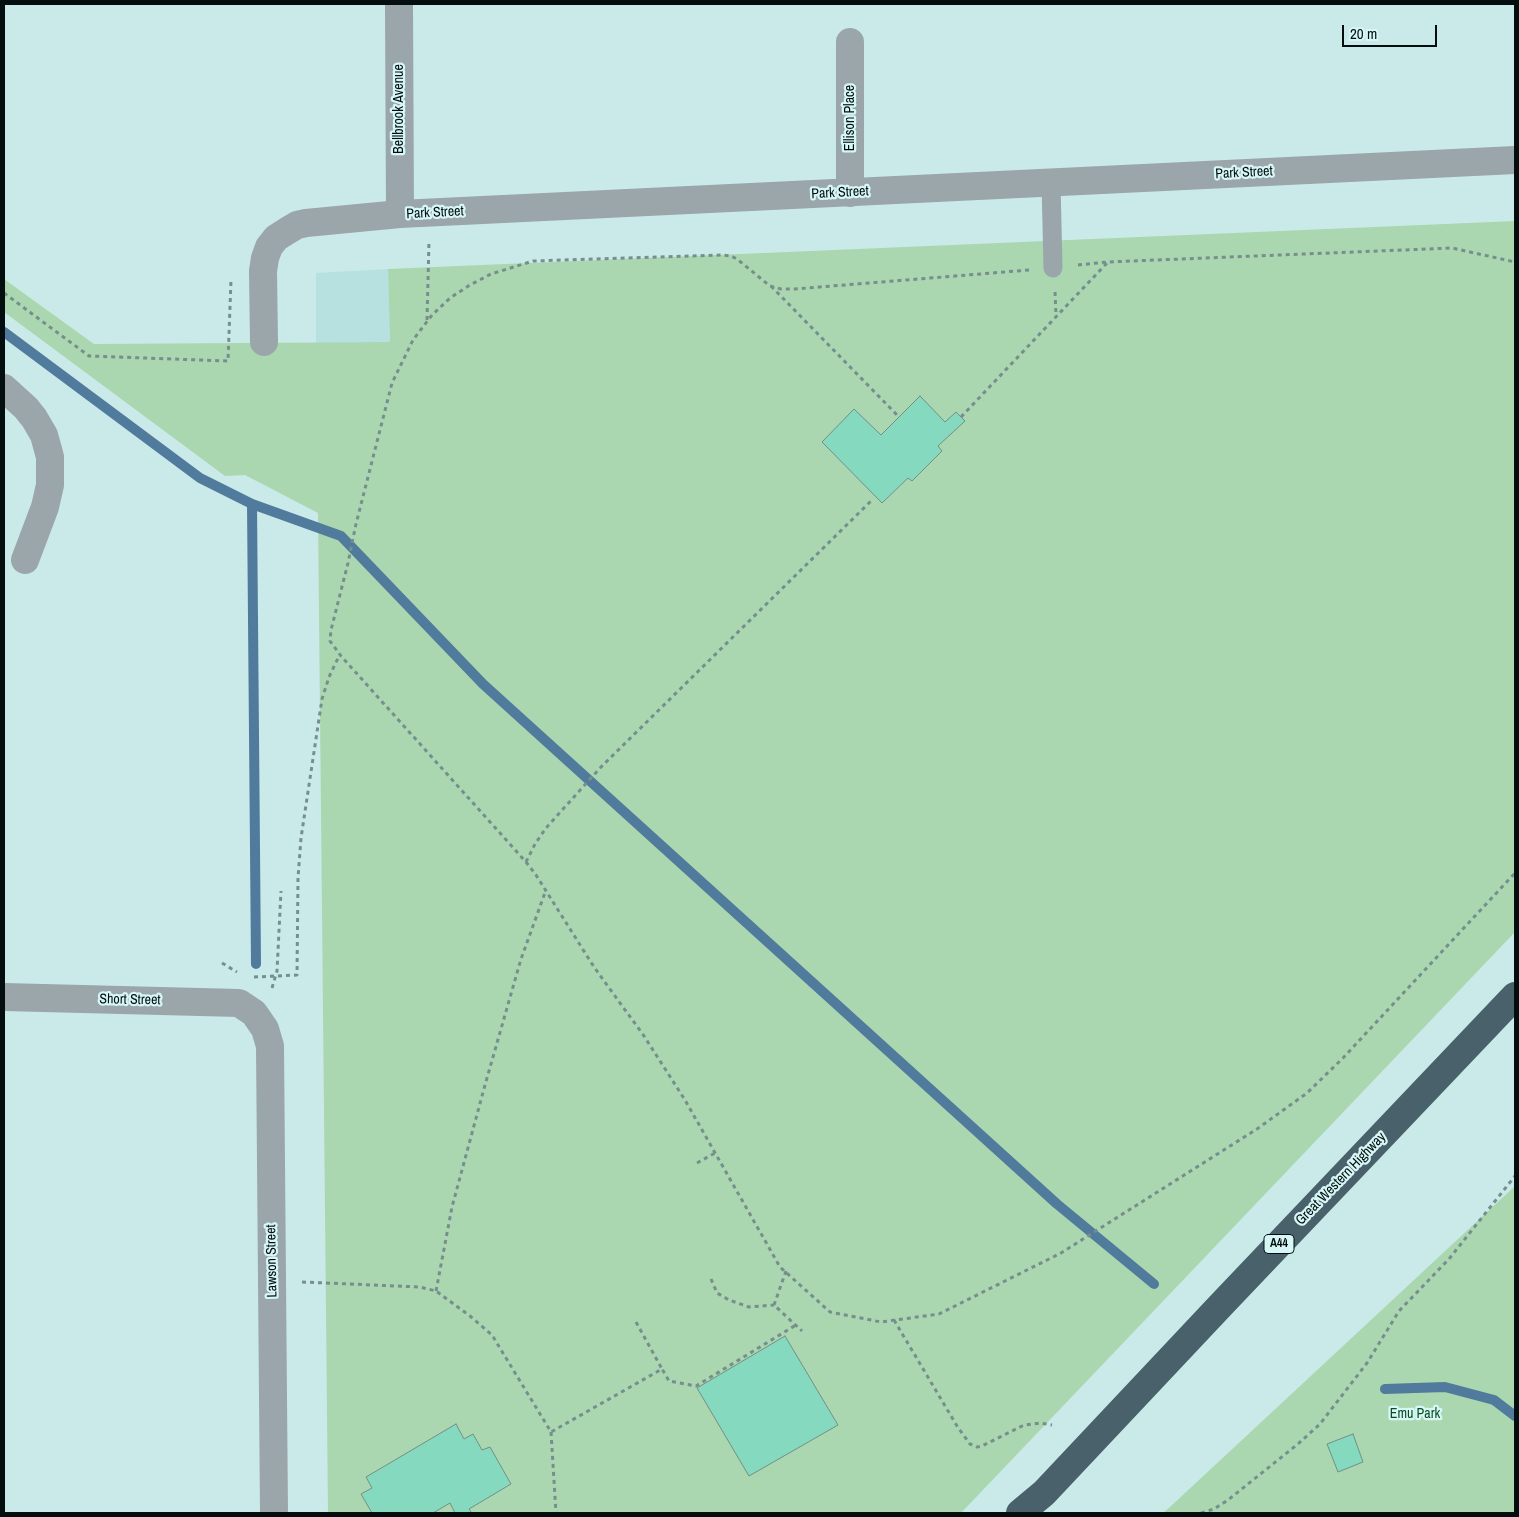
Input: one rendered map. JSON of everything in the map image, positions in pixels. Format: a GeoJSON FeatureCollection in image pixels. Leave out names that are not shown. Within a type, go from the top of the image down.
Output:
{"type":"FeatureCollection","features":[{"type":"Feature","properties":{"kind":"highway","name":"Great Western Highway"},"geometry":{"type":"LineString","coordinates":[[1020,1513],[1037,1503],[1226,1299],[1515,996]]}},
{"type":"Feature","properties":{"kind":"street","name":"Bellbrook Avenue"},"geometry":{"type":"LineString","coordinates":[[399,4],[400,214]]}},
{"type":"Feature","properties":{"kind":"street","name":"Ellison Place"},"geometry":{"type":"LineString","coordinates":[[850,42],[850,193]]}},
{"type":"Feature","properties":{"kind":"street","name":"Park Street"},"geometry":{"type":"LineString","coordinates":[[264,342],[264,265],[269,247],[276,238],[297,225],[306,223],[400,214],[1515,160]]}},
{"type":"Feature","properties":{"kind":"street"},"geometry":{"type":"LineString","coordinates":[[4,388],[34,418],[44,435],[50,457],[50,485],[45,507],[25,560]]}},
{"type":"Feature","properties":{"kind":"street","name":"Short Street"},"geometry":{"type":"LineString","coordinates":[[4,997],[239,1003],[254,1013]]}},
{"type":"Feature","properties":{"kind":"street","name":"Lawson Street"},"geometry":{"type":"LineString","coordinates":[[254,1013],[265,1029],[270,1046],[274,1513]]}},
{"type":"Feature","properties":{"kind":"lane"},"geometry":{"type":"LineString","coordinates":[[1051,182],[1053,268]]}},
{"type":"Feature","properties":{"kind":"path"},"geometry":{"type":"LineString","coordinates":[[428,321],[429,235]]}},
{"type":"Feature","properties":{"kind":"path"},"geometry":{"type":"LineString","coordinates":[[770,286],[781,289],[795,289],[1107,262],[1452,248],[1515,262]]}},
{"type":"Feature","properties":{"kind":"path"},"geometry":{"type":"LineString","coordinates":[[899,417],[770,286],[751,269],[731,256],[533,262],[491,274],[450,298],[428,321],[413,340],[392,383],[355,530],[330,641],[526,862],[546,890],[594,967],[644,1036],[685,1100],[780,1267],[830,1312],[881,1322],[939,1314],[1061,1252],[1257,1129],[1307,1093],[1343,1058],[1515,873]]}},
{"type":"Feature","properties":{"kind":"path"},"geometry":{"type":"LineString","coordinates":[[961,417],[1107,262]]}},
{"type":"Feature","properties":{"kind":"path"},"geometry":{"type":"LineString","coordinates":[[4,293],[89,356],[228,361],[231,274]]}},
{"type":"Feature","properties":{"kind":"path"},"geometry":{"type":"LineString","coordinates":[[526,862],[546,828],[600,768],[872,500]]}},
{"type":"Feature","properties":{"kind":"path"},"geometry":{"type":"LineString","coordinates":[[253,977],[297,975],[298,878],[301,838],[322,699],[329,677],[340,654]]}},
{"type":"Feature","properties":{"kind":"path"},"geometry":{"type":"LineString","coordinates":[[436,1291],[452,1207],[521,959],[546,890]]}},
{"type":"Feature","properties":{"kind":"path"},"geometry":{"type":"LineString","coordinates":[[254,1013],[263,1004],[274,984],[276,976],[281,891]]}},
{"type":"Feature","properties":{"kind":"path"},"geometry":{"type":"LineString","coordinates":[[222,963],[240,974]]}},
{"type":"Feature","properties":{"kind":"path"},"geometry":{"type":"LineString","coordinates":[[697,1163],[715,1153]]}},
{"type":"Feature","properties":{"kind":"path"},"geometry":{"type":"LineString","coordinates":[[1202,1513],[1214,1509],[1228,1500],[1320,1424],[1367,1363],[1399,1311],[1449,1259],[1515,1176]]}},
{"type":"Feature","properties":{"kind":"path"},"geometry":{"type":"LineString","coordinates":[[774,1305],[786,1272]]}},
{"type":"Feature","properties":{"kind":"path"},"geometry":{"type":"LineString","coordinates":[[711,1279],[717,1293],[729,1300],[749,1307],[774,1305],[802,1331]]}},
{"type":"Feature","properties":{"kind":"path"},"geometry":{"type":"LineString","coordinates":[[302,1282],[420,1287],[436,1291],[492,1335],[551,1432],[556,1513]]}},
{"type":"Feature","properties":{"kind":"path"},"geometry":{"type":"LineString","coordinates":[[894,1320],[957,1426],[970,1444],[977,1447],[982,1446],[1024,1425],[1040,1423],[1052,1425]]}},
{"type":"Feature","properties":{"kind":"path"},"geometry":{"type":"LineString","coordinates":[[636,1322],[669,1380],[696,1386],[796,1325]]}},
{"type":"Feature","properties":{"kind":"path"},"geometry":{"type":"LineString","coordinates":[[551,1432],[662,1369]]}},
{"type":"Feature","properties":{"kind":"shaded area"},"geometry":{"type":"Polygon","coordinates":[[[388,269],[390,342],[316,344],[316,273],[388,269]]]}},
{"type":"Feature","properties":{"kind":"green space"},"geometry":{"type":"Polygon","coordinates":[[[1515,221],[1515,932],[961,1513],[328,1513],[318,513],[245,475],[225,476],[4,312],[4,279],[94,344],[390,342],[388,269],[1515,221]]]}},
{"type":"Feature","properties":{"kind":"green space","name":"Emu Park"},"geometry":{"type":"Polygon","coordinates":[[[1515,1186],[1515,1513],[1163,1513],[1171,1506],[1515,1186]]]}},
{"type":"Feature","properties":{"kind":"building"},"geometry":{"type":"Polygon","coordinates":[[[920,396],[945,422],[956,412],[965,421],[938,446],[942,451],[912,481],[908,478],[882,503],[822,442],[854,409],[881,435],[920,396]]]}},
{"type":"Feature","properties":{"kind":"building"},"geometry":{"type":"Polygon","coordinates":[[[785,1336],[838,1425],[749,1476],[697,1388],[785,1336]]]}},
{"type":"Feature","properties":{"kind":"building"},"geometry":{"type":"Polygon","coordinates":[[[456,1424],[464,1439],[473,1434],[482,1450],[490,1447],[511,1484],[469,1509],[470,1513],[455,1513],[450,1503],[433,1513],[372,1513],[361,1494],[372,1488],[366,1477],[456,1424]]]}},
{"type":"Feature","properties":{"kind":"building"},"geometry":{"type":"Polygon","coordinates":[[[1353,1434],[1363,1462],[1338,1472],[1327,1444],[1353,1434]]]}},
{"type":"Feature","properties":{"kind":"waterway"},"geometry":{"type":"LineString","coordinates":[[4,332],[200,478],[252,504],[341,536],[483,684],[1057,1204],[1154,1284]]}},
{"type":"Feature","properties":{"kind":"waterway"},"geometry":{"type":"LineString","coordinates":[[252,504],[256,964]]}},
{"type":"Feature","properties":{"kind":"waterway"},"geometry":{"type":"LineString","coordinates":[[1385,1389],[1445,1387],[1494,1400],[1515,1416]]}}]}
